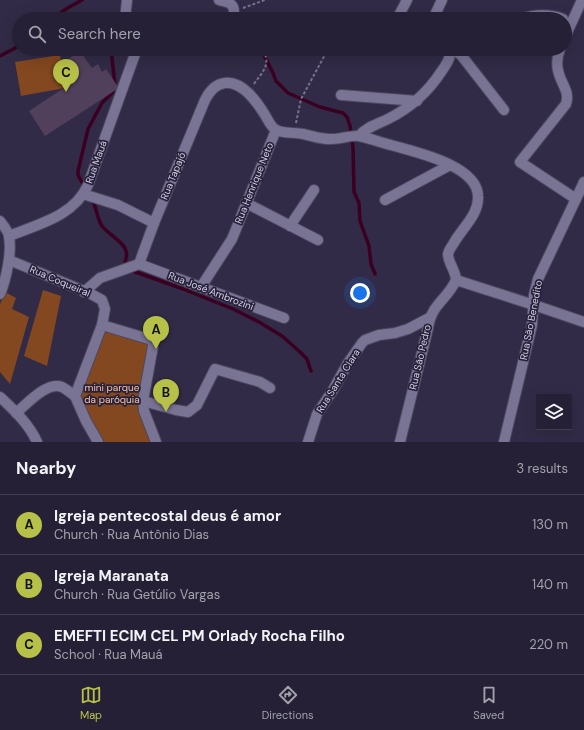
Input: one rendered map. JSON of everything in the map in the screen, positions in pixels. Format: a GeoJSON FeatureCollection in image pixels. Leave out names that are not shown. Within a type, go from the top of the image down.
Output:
{"type":"FeatureCollection","features":[{"type":"Feature","properties":{"kind":"street"},"geometry":{"type":"LineString","coordinates":[[126,12],[127,0]]}},
{"type":"Feature","properties":{"kind":"street"},"geometry":{"type":"LineString","coordinates":[[219,0],[232,5],[234,12]]}},
{"type":"Feature","properties":{"kind":"street"},"geometry":{"type":"LineString","coordinates":[[401,12],[407,0]]}},
{"type":"Feature","properties":{"kind":"street"},"geometry":{"type":"LineString","coordinates":[[436,12],[442,0]]}},
{"type":"Feature","properties":{"kind":"street"},"geometry":{"type":"LineString","coordinates":[[572,12],[582,0]]}},
{"type":"Feature","properties":{"kind":"street","name":"Rua Mauá"},"geometry":{"type":"LineString","coordinates":[[9,236],[62,214],[72,207],[83,194],[88,185],[134,56]]}},
{"type":"Feature","properties":{"kind":"street"},"geometry":{"type":"LineString","coordinates":[[451,56],[432,85],[417,101],[390,119],[362,132],[359,136],[423,154],[463,172],[474,182],[478,196],[474,214],[448,252],[449,260],[456,276],[456,280],[584,322]]}},
{"type":"Feature","properties":{"kind":"street"},"geometry":{"type":"LineString","coordinates":[[462,56],[504,110]]}},
{"type":"Feature","properties":{"kind":"street"},"geometry":{"type":"LineString","coordinates":[[559,56],[558,69],[567,90],[568,100],[520,162],[576,199]]}},
{"type":"Feature","properties":{"kind":"street","name":"Rua Tapajó"},"geometry":{"type":"LineString","coordinates":[[139,264],[154,223],[205,100],[211,90],[221,83],[232,83],[237,85],[248,93],[276,130]]}},
{"type":"Feature","properties":{"kind":"street"},"geometry":{"type":"LineString","coordinates":[[341,95],[417,101]]}},
{"type":"Feature","properties":{"kind":"street","name":"Rua Henrique Neto"},"geometry":{"type":"LineString","coordinates":[[201,287],[232,240],[276,130],[295,132],[326,140],[359,136]]}},
{"type":"Feature","properties":{"kind":"street"},"geometry":{"type":"LineString","coordinates":[[385,200],[450,165]]}},
{"type":"Feature","properties":{"kind":"street","name":"Rua São Benedito"},"geometry":{"type":"LineString","coordinates":[[504,442],[532,325],[534,295],[538,279],[584,182]]}},
{"type":"Feature","properties":{"kind":"street"},"geometry":{"type":"LineString","coordinates":[[290,226],[314,190]]}},
{"type":"Feature","properties":{"kind":"street"},"geometry":{"type":"LineString","coordinates":[[83,194],[118,205],[154,223]]}},
{"type":"Feature","properties":{"kind":"street"},"geometry":{"type":"LineString","coordinates":[[246,203],[318,240]]}},
{"type":"Feature","properties":{"kind":"street"},"geometry":{"type":"LineString","coordinates":[[0,221],[9,236],[9,260],[0,294]]}},
{"type":"Feature","properties":{"kind":"street","name":"Rua Coqueiral"},"geometry":{"type":"LineString","coordinates":[[9,260],[89,293],[102,300],[105,309],[102,325],[75,396]]}},
{"type":"Feature","properties":{"kind":"street"},"geometry":{"type":"LineString","coordinates":[[84,292],[100,278],[139,264]]}},
{"type":"Feature","properties":{"kind":"street","name":"Rua José Ambrozini"},"geometry":{"type":"LineString","coordinates":[[139,264],[284,318]]}},
{"type":"Feature","properties":{"kind":"street","name":"Rua São Pedro"},"geometry":{"type":"LineString","coordinates":[[400,442],[428,328],[429,318],[452,288],[456,280]]}},
{"type":"Feature","properties":{"kind":"street","name":"Rua Santa Clara"},"geometry":{"type":"LineString","coordinates":[[308,442],[317,414],[362,343],[365,340],[379,335],[395,333],[408,329],[429,318]]}},
{"type":"Feature","properties":{"kind":"street"},"geometry":{"type":"LineString","coordinates":[[102,325],[152,340],[153,346],[143,401],[144,411],[156,442]]}},
{"type":"Feature","properties":{"kind":"street"},"geometry":{"type":"LineString","coordinates":[[143,401],[188,412],[197,405],[215,369],[260,382],[270,388]]}},
{"type":"Feature","properties":{"kind":"street"},"geometry":{"type":"LineString","coordinates":[[16,413],[39,393],[49,388],[60,387],[75,396],[86,421],[98,442]]}},
{"type":"Feature","properties":{"kind":"street"},"geometry":{"type":"LineString","coordinates":[[0,397],[16,413],[37,442]]}},
{"type":"Feature","properties":{"kind":"path"},"geometry":{"type":"LineString","coordinates":[[234,12],[265,0]]}},
{"type":"Feature","properties":{"kind":"path"},"geometry":{"type":"LineString","coordinates":[[254,84],[266,65],[266,56]]}},
{"type":"Feature","properties":{"kind":"path"},"geometry":{"type":"LineString","coordinates":[[295,132],[301,99],[324,56]]}},
{"type":"Feature","properties":{"kind":"green space"},"geometry":{"type":"Polygon","coordinates":[[[60,56],[65,88],[21,96],[15,62],[60,56]]]}},
{"type":"Feature","properties":{"kind":"green space"},"geometry":{"type":"Polygon","coordinates":[[[43,290],[61,296],[47,366],[24,356],[43,290]]]}},
{"type":"Feature","properties":{"kind":"green space"},"geometry":{"type":"Polygon","coordinates":[[[5,292],[16,298],[12,309],[29,317],[10,384],[0,372],[0,304],[5,292]]]}},
{"type":"Feature","properties":{"kind":"green space","name":"mini parque da paróquia"},"geometry":{"type":"Polygon","coordinates":[[[104,327],[149,342],[141,411],[151,442],[101,442],[78,395],[104,327]]]}},
{"type":"Feature","properties":{"kind":"building"},"geometry":{"type":"Polygon","coordinates":[[[73,56],[84,56],[92,68],[98,64],[102,72],[106,69],[119,88],[45,136],[29,111],[67,86],[55,68],[73,56]]]}},
{"type":"Feature","properties":{"kind":"waterway"},"geometry":{"type":"LineString","coordinates":[[62,12],[82,0]]}},
{"type":"Feature","properties":{"kind":"waterway"},"geometry":{"type":"LineString","coordinates":[[0,56],[12,50]]}},
{"type":"Feature","properties":{"kind":"waterway"},"geometry":{"type":"LineString","coordinates":[[85,188],[78,175],[78,171],[88,129],[102,103],[113,92],[115,85],[112,56]]}},
{"type":"Feature","properties":{"kind":"waterway"},"geometry":{"type":"LineString","coordinates":[[264,56],[276,81],[288,93],[320,107],[343,113],[347,117],[353,147],[354,192],[359,203],[360,221],[369,246],[371,264],[375,274]]}},
{"type":"Feature","properties":{"kind":"waterway"},"geometry":{"type":"LineString","coordinates":[[92,200],[102,226],[125,248],[127,254],[125,262],[130,270],[233,309],[259,322],[282,336],[299,351],[307,359],[311,371]]}},
{"type":"Feature","properties":{"kind":"place","name":"EMEFTI ECIM CEL PM Orlady Rocha Filho"},"geometry":{"type":"Point","coordinates":[66,92]}},
{"type":"Feature","properties":{"kind":"place","name":"Igreja pentecostal deus é amor"},"geometry":{"type":"Point","coordinates":[156,349]}},
{"type":"Feature","properties":{"kind":"place","name":"Igreja Maranata"},"geometry":{"type":"Point","coordinates":[166,412]}}]}
